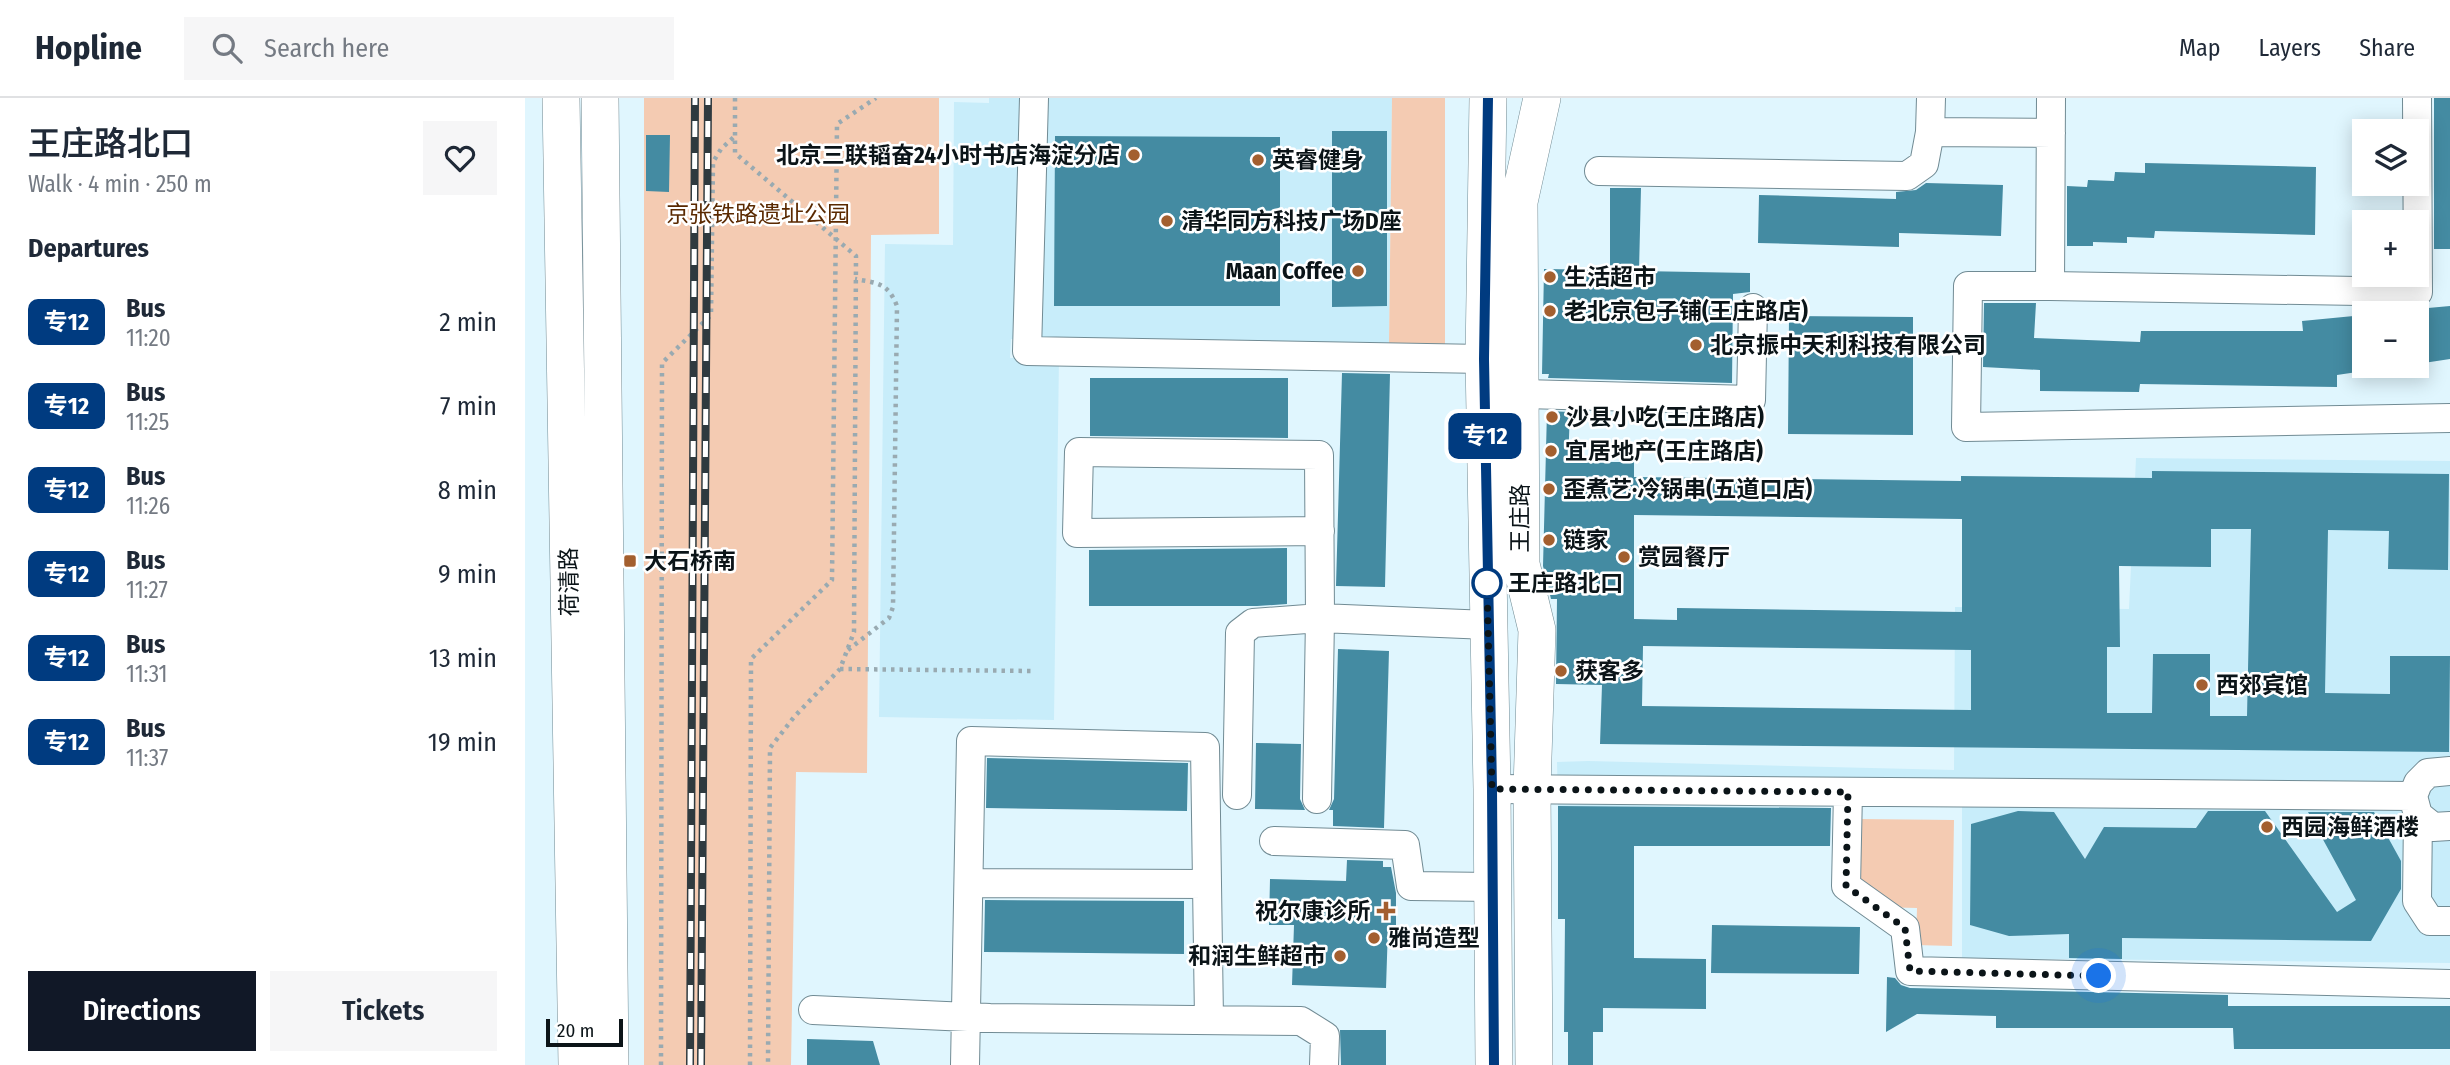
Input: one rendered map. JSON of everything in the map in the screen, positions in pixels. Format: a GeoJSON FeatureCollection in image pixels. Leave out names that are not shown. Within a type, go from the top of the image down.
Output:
{"type":"FeatureCollection","features":[{"type":"Feature","properties":{"kind":"main road","name":"荷清路"},"geometry":{"type":"LineString","coordinates":[[561,98],[577,1065]]}},
{"type":"Feature","properties":{"kind":"main road","name":"荷清路"},"geometry":{"type":"LineString","coordinates":[[600,98],[610,1065]]}},
{"type":"Feature","properties":{"kind":"main road","name":"王庄路"},"geometry":{"type":"LineString","coordinates":[[1489,98],[1484,359],[1494,1065]]}},
{"type":"Feature","properties":{"kind":"main road","name":"王庄路"},"geometry":{"type":"LineString","coordinates":[[1534,1065],[1532,789],[1537,629],[1521,564],[1519,202],[1542,98]]}},
{"type":"Feature","properties":{"kind":"street"},"geometry":{"type":"LineString","coordinates":[[1034,98],[1027,351],[1484,359]]}},
{"type":"Feature","properties":{"kind":"street"},"geometry":{"type":"LineString","coordinates":[[1599,171],[1907,176],[1924,164],[1930,132],[1931,98]]}},
{"type":"Feature","properties":{"kind":"street"},"geometry":{"type":"LineString","coordinates":[[2050,286],[2051,98]]}},
{"type":"Feature","properties":{"kind":"street"},"geometry":{"type":"LineString","coordinates":[[2417,98],[2418,292],[1968,286],[1966,427],[2450,418]]}},
{"type":"Feature","properties":{"kind":"street"},"geometry":{"type":"LineString","coordinates":[[1930,132],[2051,133]]}},
{"type":"Feature","properties":{"kind":"street"},"geometry":{"type":"LineString","coordinates":[[1520,394],[1751,400],[1753,308]]}},
{"type":"Feature","properties":{"kind":"street"},"geometry":{"type":"LineString","coordinates":[[1317,799],[1320,618],[1320,531],[1319,455],[1079,452],[1077,533],[1320,531]]}},
{"type":"Feature","properties":{"kind":"street"},"geometry":{"type":"LineString","coordinates":[[1237,795],[1240,633],[1253,623],[1320,618],[1488,625]]}},
{"type":"Feature","properties":{"kind":"street"},"geometry":{"type":"LineString","coordinates":[[965,1065],[971,741],[1205,747],[1209,1020]]}},
{"type":"Feature","properties":{"kind":"street"},"geometry":{"type":"LineString","coordinates":[[2450,771],[2428,773],[2417,783],[2415,806],[2417,901],[2430,921],[2450,921]]}},
{"type":"Feature","properties":{"kind":"street"},"geometry":{"type":"LineString","coordinates":[[1492,789],[1848,792],[2415,806],[2433,827],[2450,826]]}},
{"type":"Feature","properties":{"kind":"street"},"geometry":{"type":"LineString","coordinates":[[1848,792],[1846,886],[1905,928],[1910,971],[2450,984]]}},
{"type":"Feature","properties":{"kind":"street"},"geometry":{"type":"LineString","coordinates":[[1274,841],[1405,845],[1411,886],[1493,887]]}},
{"type":"Feature","properties":{"kind":"street"},"geometry":{"type":"LineString","coordinates":[[969,883],[1207,884]]}},
{"type":"Feature","properties":{"kind":"street"},"geometry":{"type":"LineString","coordinates":[[813,1010],[966,1017],[1301,1021],[1325,1036],[1324,1065]]}},
{"type":"Feature","properties":{"kind":"path"},"geometry":{"type":"LineString","coordinates":[[735,98],[735,152],[856,256],[854,632],[840,669],[793,717],[770,748],[768,1065]]}},
{"type":"Feature","properties":{"kind":"path"},"geometry":{"type":"LineString","coordinates":[[750,1065],[751,659],[832,580],[838,124],[876,98]]}},
{"type":"Feature","properties":{"kind":"path"},"geometry":{"type":"LineString","coordinates":[[661,1065],[663,363],[711,315],[713,162],[735,135]]}},
{"type":"Feature","properties":{"kind":"path"},"geometry":{"type":"LineString","coordinates":[[847,650],[889,618],[893,607],[897,306],[892,293],[879,284],[855,279]]}},
{"type":"Feature","properties":{"kind":"path"},"geometry":{"type":"LineString","coordinates":[[840,669],[1033,671]]}},
{"type":"Feature","properties":{"kind":"shaded area"},"geometry":{"type":"Polygon","coordinates":[[[989,98],[1392,98],[1389,343],[1011,339],[1010,358],[1059,358],[1054,720],[879,717],[885,244],[953,245],[954,102],[989,103],[989,98]]]}},
{"type":"Feature","properties":{"kind":"shaded area","name":"西郊宾馆"},"geometry":{"type":"Polygon","coordinates":[[[2136,458],[2450,461],[2450,963],[1962,958],[1962,807],[1558,806],[1557,762],[1954,770],[1955,607],[2129,609],[2136,458]]]}},
{"type":"Feature","properties":{"kind":"green space","name":"京张铁路遗址公园"},"geometry":{"type":"Polygon","coordinates":[[[644,98],[939,98],[939,234],[871,235],[867,773],[796,772],[791,1065],[644,1065],[644,98]]]}},
{"type":"Feature","properties":{"kind":"green space"},"geometry":{"type":"Polygon","coordinates":[[[1392,98],[1445,98],[1445,345],[1389,343],[1392,98]]]}},
{"type":"Feature","properties":{"kind":"green space"},"geometry":{"type":"Polygon","coordinates":[[[1858,819],[1954,820],[1952,946],[1916,945],[1917,908],[1877,907],[1857,887],[1858,819]]]}},
{"type":"Feature","properties":{"kind":"building"},"geometry":{"type":"Polygon","coordinates":[[[2434,98],[2450,98],[2450,249],[2434,249],[2434,98]]]}},
{"type":"Feature","properties":{"kind":"building"},"geometry":{"type":"Polygon","coordinates":[[[1332,131],[1387,131],[1387,306],[1332,307],[1332,131]]]}},
{"type":"Feature","properties":{"kind":"building"},"geometry":{"type":"Polygon","coordinates":[[[646,135],[670,135],[669,192],[646,191],[646,135]]]}},
{"type":"Feature","properties":{"kind":"building","name":"清华同方科技广场D座"},"geometry":{"type":"Polygon","coordinates":[[[1055,136],[1280,137],[1280,306],[1054,306],[1055,136]]]}},
{"type":"Feature","properties":{"kind":"building"},"geometry":{"type":"Polygon","coordinates":[[[2145,163],[2316,167],[2315,235],[2155,231],[2154,238],[2127,237],[2127,243],[2093,242],[2093,246],[2067,246],[2067,186],[2087,187],[2088,180],[2114,181],[2115,172],[2145,173],[2145,163]]]}},
{"type":"Feature","properties":{"kind":"building"},"geometry":{"type":"Polygon","coordinates":[[[1926,183],[2003,185],[2001,236],[1899,233],[1899,247],[1758,243],[1759,195],[1896,199],[1896,192],[1916,190],[1926,183]]]}},
{"type":"Feature","properties":{"kind":"building"},"geometry":{"type":"Polygon","coordinates":[[[1610,188],[1641,188],[1639,271],[1750,273],[1750,292],[1733,294],[1732,383],[1548,378],[1549,374],[1542,374],[1544,269],[1610,270],[1610,188]]]}},
{"type":"Feature","properties":{"kind":"building"},"geometry":{"type":"Polygon","coordinates":[[[1984,303],[2036,303],[2034,338],[2140,342],[2141,331],[2303,331],[2302,321],[2352,316],[2352,373],[2337,375],[2337,387],[2140,384],[2139,392],[2040,391],[2040,370],[1983,367],[1984,303]]]}},
{"type":"Feature","properties":{"kind":"building"},"geometry":{"type":"Polygon","coordinates":[[[2450,306],[2450,359],[2429,362],[2429,308],[2450,306]]]}},
{"type":"Feature","properties":{"kind":"building"},"geometry":{"type":"Polygon","coordinates":[[[1789,316],[1913,317],[1913,435],[1788,434],[1789,316]]]}},
{"type":"Feature","properties":{"kind":"building"},"geometry":{"type":"Polygon","coordinates":[[[1342,373],[1390,374],[1385,587],[1336,586],[1342,373]]]}},
{"type":"Feature","properties":{"kind":"building"},"geometry":{"type":"Polygon","coordinates":[[[1090,378],[1288,378],[1288,438],[1090,436],[1090,378]]]}},
{"type":"Feature","properties":{"kind":"building"},"geometry":{"type":"Polygon","coordinates":[[[1547,411],[1570,412],[1568,462],[1634,462],[1634,477],[1961,481],[1961,476],[2152,478],[2152,471],[2449,474],[2448,570],[2388,569],[2389,531],[2328,530],[2325,693],[2390,694],[2390,656],[2450,656],[2449,752],[1600,744],[1602,685],[1556,684],[1557,599],[1551,599],[1543,566],[1547,411]],[[1634,515],[1634,619],[1677,620],[1677,608],[1962,612],[1962,519],[1634,515]],[[2211,529],[2211,567],[2119,566],[2120,647],[2107,647],[2107,713],[2152,713],[2153,654],[2210,654],[2210,716],[2247,716],[2251,529],[2211,529]],[[1643,646],[1642,706],[1971,710],[1971,650],[1643,646]]]}},
{"type":"Feature","properties":{"kind":"building"},"geometry":{"type":"Polygon","coordinates":[[[1287,548],[1287,604],[1089,606],[1089,550],[1287,548]]]}},
{"type":"Feature","properties":{"kind":"building"},"geometry":{"type":"Polygon","coordinates":[[[1338,649],[1389,651],[1384,828],[1333,826],[1333,810],[1329,810],[1334,799],[1338,649]]]}},
{"type":"Feature","properties":{"kind":"building"},"geometry":{"type":"Polygon","coordinates":[[[1256,743],[1301,744],[1300,799],[1305,810],[1255,809],[1256,743]]]}},
{"type":"Feature","properties":{"kind":"building"},"geometry":{"type":"Polygon","coordinates":[[[987,758],[1188,763],[1187,811],[986,808],[987,758]]]}},
{"type":"Feature","properties":{"kind":"building"},"geometry":{"type":"Polygon","coordinates":[[[1558,806],[1831,808],[1830,846],[1634,846],[1634,958],[1706,959],[1706,1009],[1603,1008],[1603,1032],[1593,1032],[1593,1065],[1568,1065],[1568,1032],[1564,1032],[1565,919],[1558,919],[1558,806]]]}},
{"type":"Feature","properties":{"kind":"building"},"geometry":{"type":"Polygon","coordinates":[[[2018,811],[2054,812],[2085,859],[2104,827],[2196,828],[2208,811],[2265,811],[2337,912],[2356,900],[2308,812],[2374,812],[2401,861],[2401,889],[2371,941],[2122,938],[2122,959],[2069,958],[2069,934],[2009,936],[1970,925],[1971,824],[2018,811]]]}},
{"type":"Feature","properties":{"kind":"building"},"geometry":{"type":"Polygon","coordinates":[[[1347,860],[1383,861],[1383,867],[1391,867],[1396,893],[1396,927],[1388,927],[1386,988],[1292,985],[1294,925],[1269,925],[1270,879],[1346,881],[1347,860]]]}},
{"type":"Feature","properties":{"kind":"building"},"geometry":{"type":"Polygon","coordinates":[[[985,900],[1184,901],[1184,954],[984,952],[985,900]]]}},
{"type":"Feature","properties":{"kind":"building"},"geometry":{"type":"Polygon","coordinates":[[[1712,925],[1860,927],[1859,974],[1711,973],[1712,925]]]}},
{"type":"Feature","properties":{"kind":"building"},"geometry":{"type":"Polygon","coordinates":[[[1887,977],[1895,978],[1901,985],[1910,988],[2228,995],[2228,1006],[2450,1006],[2450,1049],[2234,1049],[2233,1028],[1996,1028],[1996,1016],[1917,1014],[1886,1032],[1887,977]]]}},
{"type":"Feature","properties":{"kind":"building"},"geometry":{"type":"Polygon","coordinates":[[[1340,1030],[1386,1030],[1386,1065],[1341,1065],[1340,1030]]]}},
{"type":"Feature","properties":{"kind":"building"},"geometry":{"type":"Polygon","coordinates":[[[807,1039],[873,1041],[880,1065],[807,1065],[807,1039]]]}},
{"type":"Feature","properties":{"kind":"railway"},"geometry":{"type":"LineString","coordinates":[[690,1065],[695,98]]}},
{"type":"Feature","properties":{"kind":"railway"},"geometry":{"type":"LineString","coordinates":[[701,1065],[708,98]]}},
{"type":"Feature","properties":{"kind":"bus line","name":"专12"},"geometry":{"type":"LineString","coordinates":[[1488,98],[1484,359],[1494,1065]]}},
{"type":"Feature","properties":{"kind":"place","name":"北京三联韬奋24小时书店海淀分店"},"geometry":{"type":"Point","coordinates":[1134,155]}},
{"type":"Feature","properties":{"kind":"place","name":"英睿健身"},"geometry":{"type":"Point","coordinates":[1258,160]}},
{"type":"Feature","properties":{"kind":"place","name":"清华同方科技广场D座"},"geometry":{"type":"Point","coordinates":[1167,221]}},
{"type":"Feature","properties":{"kind":"place","name":"Maan Coffee"},"geometry":{"type":"Point","coordinates":[1358,271]}},
{"type":"Feature","properties":{"kind":"place","name":"生活超市"},"geometry":{"type":"Point","coordinates":[1550,277]}},
{"type":"Feature","properties":{"kind":"place","name":"老北京包子铺(王庄路店)"},"geometry":{"type":"Point","coordinates":[1550,311]}},
{"type":"Feature","properties":{"kind":"place","name":"北京振中天利科技有限公司"},"geometry":{"type":"Point","coordinates":[1696,345]}},
{"type":"Feature","properties":{"kind":"place","name":"沙县小吃(王庄路店)"},"geometry":{"type":"Point","coordinates":[1552,417]}},
{"type":"Feature","properties":{"kind":"place","name":"宜居地产(王庄路店)"},"geometry":{"type":"Point","coordinates":[1551,451]}},
{"type":"Feature","properties":{"kind":"place","name":"歪煮艺·冷锅串(五道口店)"},"geometry":{"type":"Point","coordinates":[1549,489]}},
{"type":"Feature","properties":{"kind":"place","name":"链家"},"geometry":{"type":"Point","coordinates":[1549,540]}},
{"type":"Feature","properties":{"kind":"place","name":"赏园餐厅"},"geometry":{"type":"Point","coordinates":[1624,557]}},
{"type":"Feature","properties":{"kind":"place","name":"大石桥南"},"geometry":{"type":"Point","coordinates":[630,561]}},
{"type":"Feature","properties":{"kind":"place","name":"王庄路北口"},"geometry":{"type":"Point","coordinates":[1487,583]}},
{"type":"Feature","properties":{"kind":"place","name":"获客多"},"geometry":{"type":"Point","coordinates":[1561,671]}},
{"type":"Feature","properties":{"kind":"place","name":"西郊宾馆"},"geometry":{"type":"Point","coordinates":[2202,685]}},
{"type":"Feature","properties":{"kind":"place","name":"西园海鲜酒楼"},"geometry":{"type":"Point","coordinates":[2267,827]}},
{"type":"Feature","properties":{"kind":"place","name":"祝尔康诊所"},"geometry":{"type":"Point","coordinates":[1386,911]}},
{"type":"Feature","properties":{"kind":"place","name":"雅尚造型"},"geometry":{"type":"Point","coordinates":[1374,938]}},
{"type":"Feature","properties":{"kind":"place","name":"和润生鲜超市"},"geometry":{"type":"Point","coordinates":[1340,956]}},
{"type":"Feature","properties":{"kind":"route"},"geometry":{"type":"LineString","coordinates":[[1487,583],[1492,789],[1848,792],[1846,886],[1905,928],[1910,971],[2099,976]]}}]}
